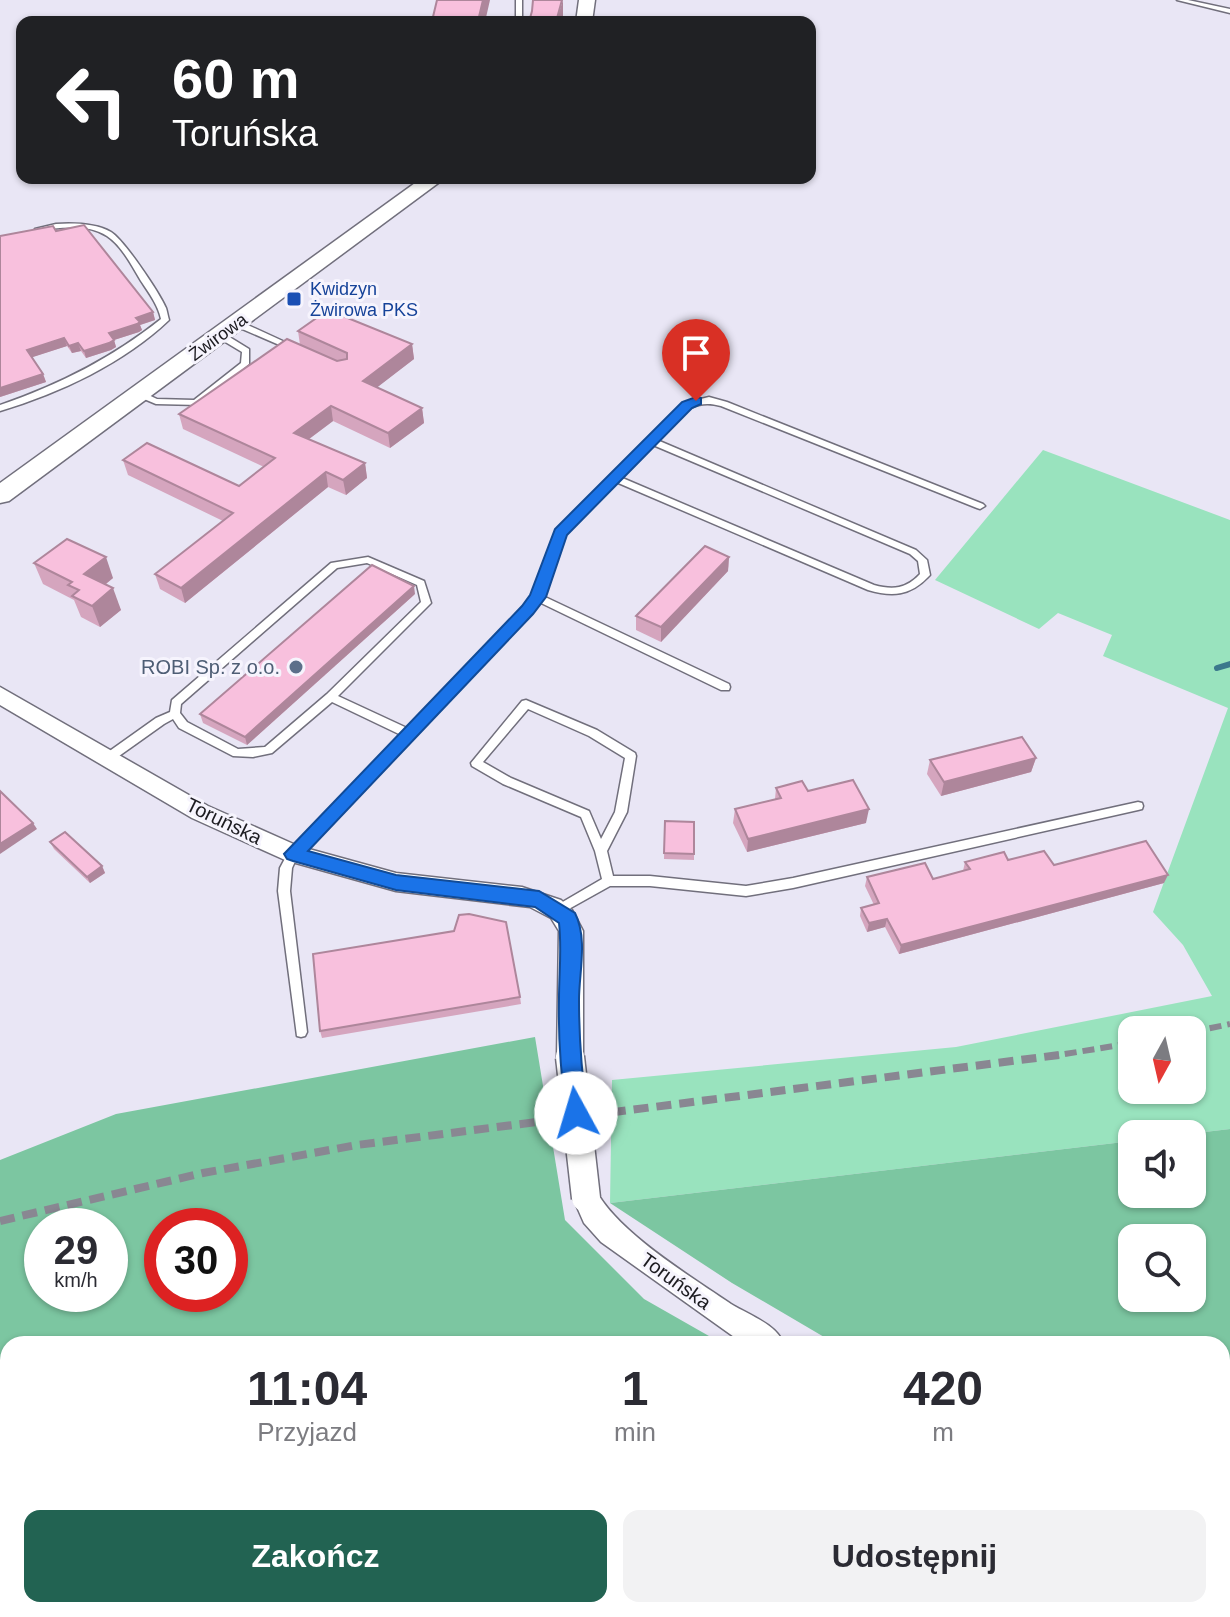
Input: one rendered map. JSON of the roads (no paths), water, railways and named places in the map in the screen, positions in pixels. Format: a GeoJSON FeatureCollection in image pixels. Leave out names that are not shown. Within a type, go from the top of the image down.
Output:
{"type":"FeatureCollection","features":[{"type":"Feature","properties":{"kind":"street","name":"Żwirowa"},"geometry":{"type":"LineString","coordinates":[[0,495],[427,184]]}},
{"type":"Feature","properties":{"kind":"street","name":"Toruńska"},"geometry":{"type":"LineString","coordinates":[[0,695],[200,812],[293,854],[396,882],[539,899],[569,919],[570,1057],[586,1198],[594,1214],[611,1233],[757,1336]]}},
{"type":"Feature","properties":{"kind":"lane"},"geometry":{"type":"LineString","coordinates":[[1180,0],[1230,11]]}},
{"type":"Feature","properties":{"kind":"lane"},"geometry":{"type":"LineString","coordinates":[[0,408],[57,389],[147,335],[165,320],[163,309],[112,236],[97,230],[48,227],[24,234]]}},
{"type":"Feature","properties":{"kind":"lane"},"geometry":{"type":"LineString","coordinates":[[228,329],[305,353]]}},
{"type":"Feature","properties":{"kind":"lane"},"geometry":{"type":"LineString","coordinates":[[140,394],[156,401],[196,403],[245,364],[246,351],[228,329]]}},
{"type":"Feature","properties":{"kind":"lane"},"geometry":{"type":"LineString","coordinates":[[301,1032],[284,891],[286,868],[293,854],[538,597],[560,533],[687,405],[709,400],[980,506]]}},
{"type":"Feature","properties":{"kind":"lane"},"geometry":{"type":"LineString","coordinates":[[614,478],[871,588],[903,593],[914,588],[925,575],[922,560],[913,552],[652,441]]}},
{"type":"Feature","properties":{"kind":"lane"},"geometry":{"type":"LineString","coordinates":[[368,560],[421,583],[426,603],[331,697],[268,750],[253,753],[237,753],[183,725],[175,714],[176,703],[334,565],[368,560]]}},
{"type":"Feature","properties":{"kind":"lane"},"geometry":{"type":"LineString","coordinates":[[538,597],[725,687]]}},
{"type":"Feature","properties":{"kind":"lane"},"geometry":{"type":"LineString","coordinates":[[331,697],[407,733]]}},
{"type":"Feature","properties":{"kind":"lane"},"geometry":{"type":"LineString","coordinates":[[601,851],[621,812],[631,756],[593,733],[526,704],[476,763],[507,781],[585,814],[601,851],[608,881]]}},
{"type":"Feature","properties":{"kind":"lane"},"geometry":{"type":"LineString","coordinates":[[108,758],[175,714]]}},
{"type":"Feature","properties":{"kind":"lane"},"geometry":{"type":"LineString","coordinates":[[558,910],[608,881],[650,881],[746,891],[1138,806]]}},
{"type":"Feature","properties":{"kind":"waterway"},"geometry":{"type":"LineString","coordinates":[[1217,668],[1230,664]]}},
{"type":"Feature","properties":{"kind":"railway"},"geometry":{"type":"LineString","coordinates":[[1206,1029],[1230,1024]]}},
{"type":"Feature","properties":{"kind":"railway"},"geometry":{"type":"LineString","coordinates":[[1047,1057],[1118,1045]]}},
{"type":"Feature","properties":{"kind":"railway"},"geometry":{"type":"LineString","coordinates":[[0,1221],[203,1173],[357,1145],[1059,1055]]}},
{"type":"Feature","properties":{"kind":"place","name":"Kwidzyn Żwirowa PKS"},"geometry":{"type":"Point","coordinates":[294,299]}},
{"type":"Feature","properties":{"kind":"place","name":"ROBI Sp. z o.o."},"geometry":{"type":"Point","coordinates":[296,667]}}]}
